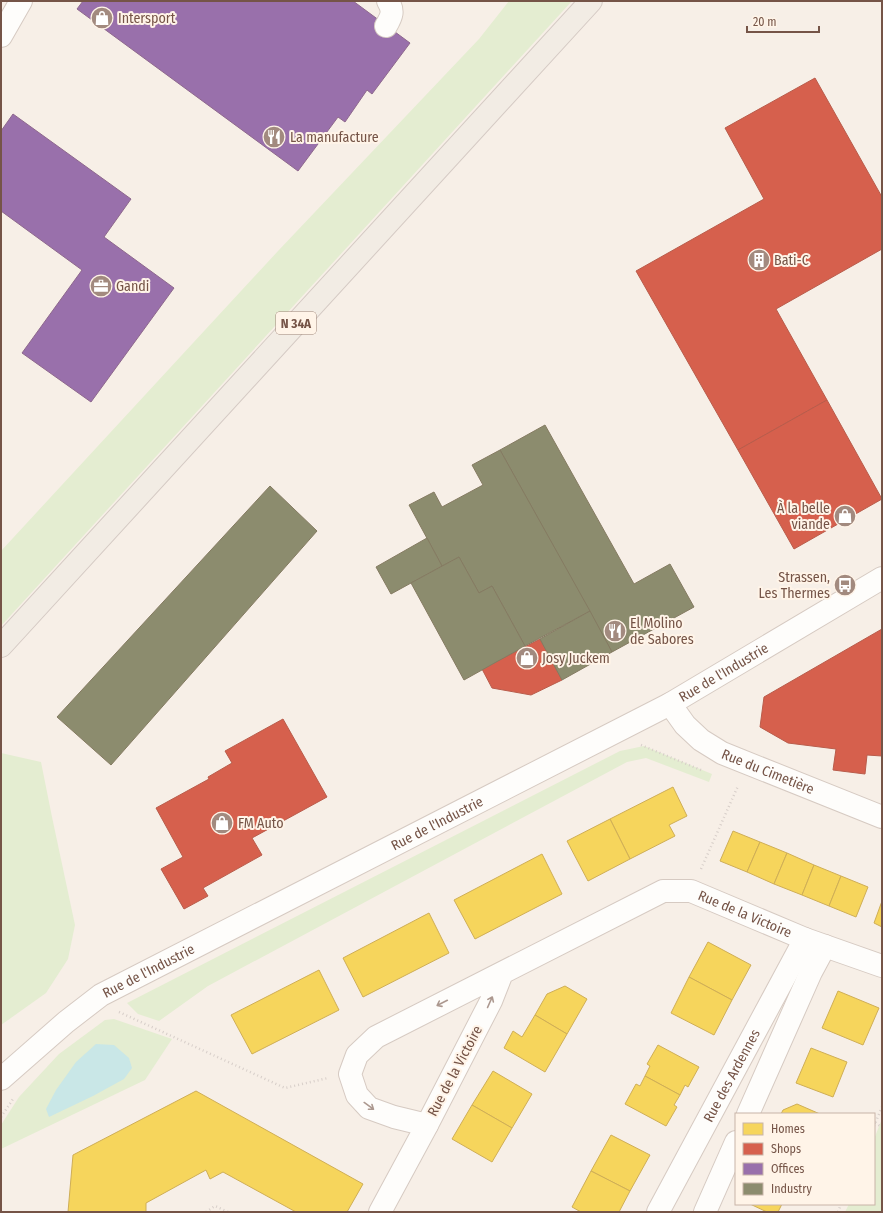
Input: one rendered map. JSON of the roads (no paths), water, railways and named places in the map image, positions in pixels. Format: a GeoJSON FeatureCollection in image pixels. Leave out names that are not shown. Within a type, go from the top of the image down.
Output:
{"type":"FeatureCollection","features":[{"type":"Feature","properties":{"kind":"main road","name":"N 34A"},"geometry":{"type":"LineString","coordinates":[[1,646],[591,1]]}},
{"type":"Feature","properties":{"kind":"street"},"geometry":{"type":"LineString","coordinates":[[1,36],[21,1]]}},
{"type":"Feature","properties":{"kind":"street"},"geometry":{"type":"LineString","coordinates":[[386,26],[392,16],[388,1]]}},
{"type":"Feature","properties":{"kind":"street","name":"Rue de l'Industrie"},"geometry":{"type":"LineString","coordinates":[[1,1079],[66,1022],[101,995],[670,704],[882,578]]}},
{"type":"Feature","properties":{"kind":"street","name":"Rue du Cimetière"},"geometry":{"type":"LineString","coordinates":[[670,704],[685,725],[701,740],[722,753],[882,817]]}},
{"type":"Feature","properties":{"kind":"street","name":"Rue de la Victoire"},"geometry":{"type":"LineString","coordinates":[[502,972],[491,1001],[427,1125],[394,1117],[369,1108],[357,1095],[350,1074],[357,1055],[376,1037],[502,972],[663,891],[691,891],[815,943],[882,966]]}},
{"type":"Feature","properties":{"kind":"street","name":"Rue des Ardennes"},"geometry":{"type":"LineString","coordinates":[[748,1113],[811,972],[815,943]]}},
{"type":"Feature","properties":{"kind":"street","name":"Rue des Ardennes"},"geometry":{"type":"LineString","coordinates":[[658,1212],[815,943]]}},
{"type":"Feature","properties":{"kind":"street"},"geometry":{"type":"LineString","coordinates":[[380,1212],[427,1125]]}},
{"type":"Feature","properties":{"kind":"street"},"geometry":{"type":"LineString","coordinates":[[705,1212],[735,1144]]}},
{"type":"Feature","properties":{"kind":"water"},"geometry":{"type":"Polygon","coordinates":[[[96,1044],[114,1045],[129,1058],[132,1068],[124,1079],[49,1117],[46,1109],[56,1090],[76,1062],[96,1044]]]}},
{"type":"Feature","properties":{"kind":"place","name":"Intersport"},"geometry":{"type":"Point","coordinates":[102,18]}},
{"type":"Feature","properties":{"kind":"place","name":"La manufacture"},"geometry":{"type":"Point","coordinates":[274,137]}},
{"type":"Feature","properties":{"kind":"place","name":"Bati-C"},"geometry":{"type":"Point","coordinates":[759,260]}},
{"type":"Feature","properties":{"kind":"place","name":"Gandi"},"geometry":{"type":"Point","coordinates":[101,286]}},
{"type":"Feature","properties":{"kind":"place","name":"À la belle viande"},"geometry":{"type":"Point","coordinates":[845,516]}},
{"type":"Feature","properties":{"kind":"place","name":"Strassen, Les Thermes"},"geometry":{"type":"Point","coordinates":[845,585]}},
{"type":"Feature","properties":{"kind":"place","name":"El Molino de Sabores"},"geometry":{"type":"Point","coordinates":[615,631]}},
{"type":"Feature","properties":{"kind":"place","name":"Josy Juckem"},"geometry":{"type":"Point","coordinates":[527,658]}},
{"type":"Feature","properties":{"kind":"place","name":"FM Auto"},"geometry":{"type":"Point","coordinates":[222,823]}}]}
